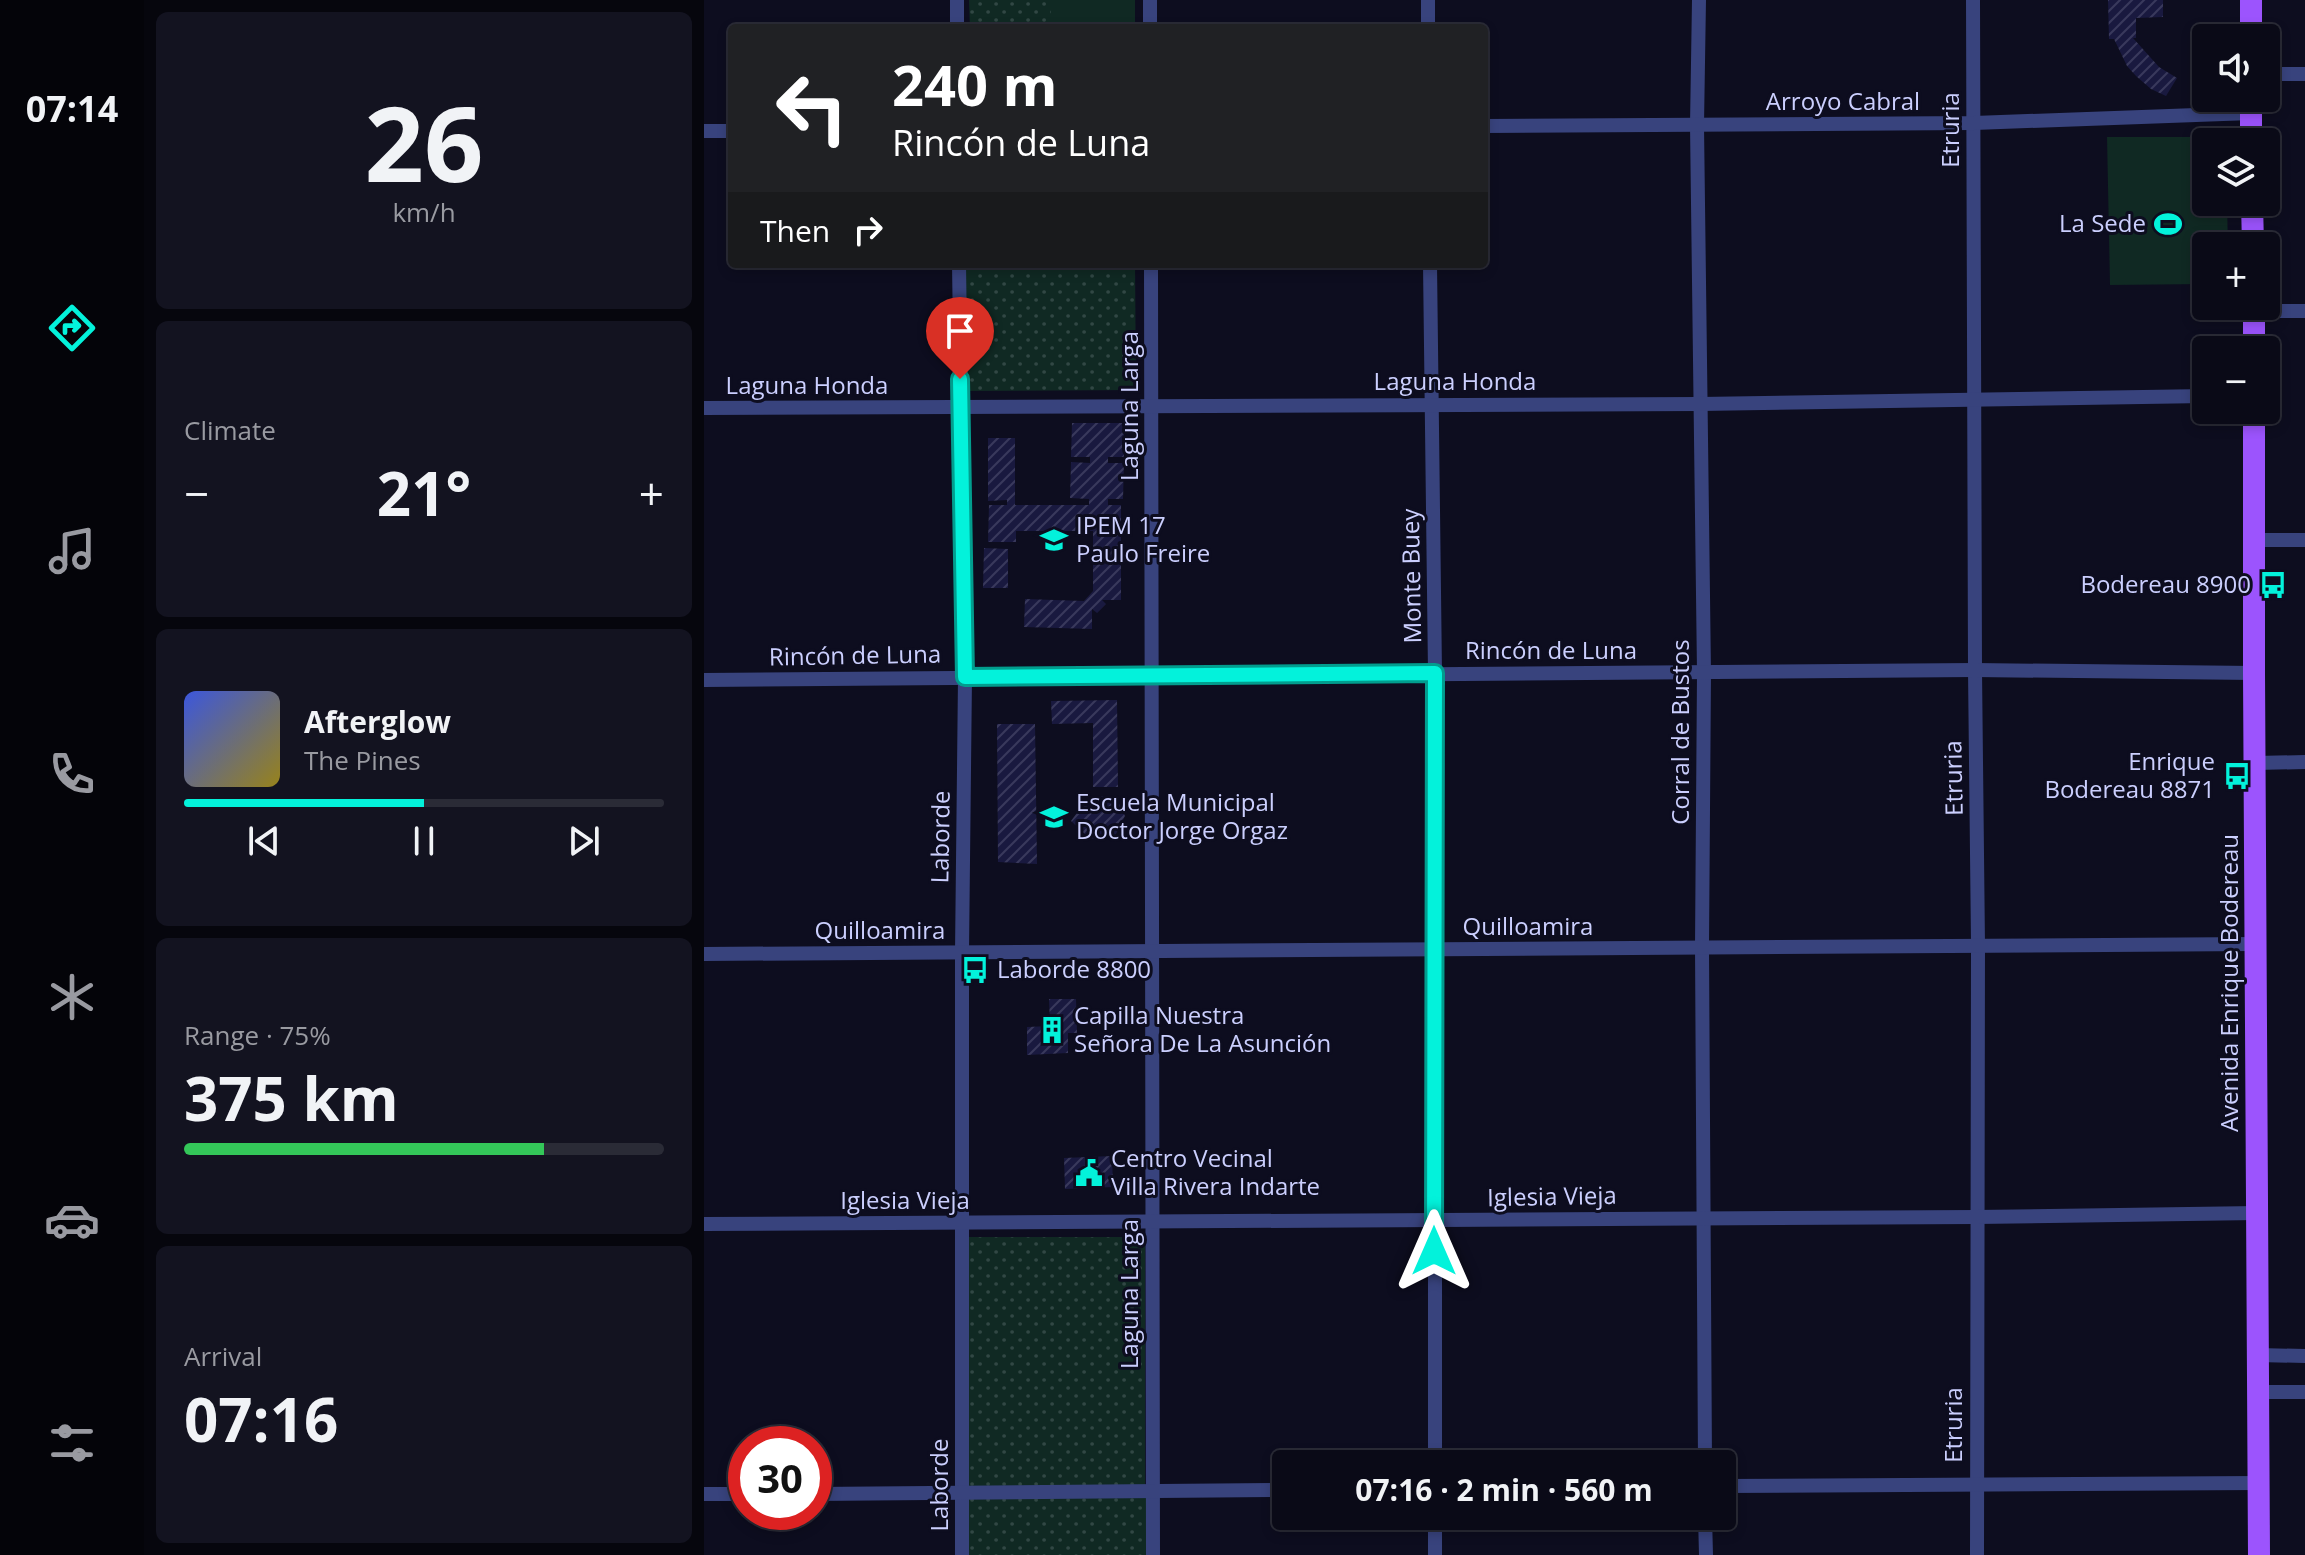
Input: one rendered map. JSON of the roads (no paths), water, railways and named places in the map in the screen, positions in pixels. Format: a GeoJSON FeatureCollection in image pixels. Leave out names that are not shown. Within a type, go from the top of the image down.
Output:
{"type":"FeatureCollection","features":[{"type":"Feature","properties":{"kind":"main road"},"geometry":{"type":"LineString","coordinates":[[2251,0],[2251,24]]}},
{"type":"Feature","properties":{"kind":"main road","name":"Avenida Enrique Bodereau"},"geometry":{"type":"LineString","coordinates":[[2254,424],[2259,1555]]}},
{"type":"Feature","properties":{"kind":"street"},"geometry":{"type":"LineString","coordinates":[[957,0],[957,24]]}},
{"type":"Feature","properties":{"kind":"street"},"geometry":{"type":"LineString","coordinates":[[1150,0],[1150,24]]}},
{"type":"Feature","properties":{"kind":"street"},"geometry":{"type":"LineString","coordinates":[[1428,0],[1428,24]]}},
{"type":"Feature","properties":{"kind":"street","name":"Corral de Bustos"},"geometry":{"type":"LineString","coordinates":[[1699,0],[1697,125],[1704,673],[1705,1450]]}},
{"type":"Feature","properties":{"kind":"street","name":"Etruria"},"geometry":{"type":"LineString","coordinates":[[1973,0],[1978,945],[1977,1555]]}},
{"type":"Feature","properties":{"kind":"street"},"geometry":{"type":"LineString","coordinates":[[2280,74],[2305,74]]}},
{"type":"Feature","properties":{"kind":"street","name":"Arroyo Cabral"},"geometry":{"type":"LineString","coordinates":[[1488,126],[1974,123],[2192,110]]}},
{"type":"Feature","properties":{"kind":"street"},"geometry":{"type":"LineString","coordinates":[[704,131],[728,131]]}},
{"type":"Feature","properties":{"kind":"street","name":"Laborde"},"geometry":{"type":"LineString","coordinates":[[959,268],[965,677],[962,1555]]}},
{"type":"Feature","properties":{"kind":"street","name":"Laguna Larga"},"geometry":{"type":"LineString","coordinates":[[1151,268],[1153,1555]]}},
{"type":"Feature","properties":{"kind":"street","name":"Monte Buey"},"geometry":{"type":"LineString","coordinates":[[1430,268],[1435,673],[1435,1450]]}},
{"type":"Feature","properties":{"kind":"street"},"geometry":{"type":"LineString","coordinates":[[2280,310],[2305,311]]}},
{"type":"Feature","properties":{"kind":"street","name":"Laguna Honda"},"geometry":{"type":"LineString","coordinates":[[704,408],[1700,404],[2192,396]]}},
{"type":"Feature","properties":{"kind":"street"},"geometry":{"type":"LineString","coordinates":[[2254,540],[2305,540]]}},
{"type":"Feature","properties":{"kind":"street","name":"Rincón de Luna"},"geometry":{"type":"LineString","coordinates":[[704,680],[1975,670],[2254,673]]}},
{"type":"Feature","properties":{"kind":"street"},"geometry":{"type":"LineString","coordinates":[[2256,763],[2305,762]]}},
{"type":"Feature","properties":{"kind":"street","name":"Quilloamira"},"geometry":{"type":"LineString","coordinates":[[704,954],[2255,944]]}},
{"type":"Feature","properties":{"kind":"street","name":"Iglesia Vieja"},"geometry":{"type":"LineString","coordinates":[[704,1224],[2257,1213]]}},
{"type":"Feature","properties":{"kind":"street"},"geometry":{"type":"LineString","coordinates":[[2258,1355],[2305,1356]]}},
{"type":"Feature","properties":{"kind":"street"},"geometry":{"type":"LineString","coordinates":[[2258,1392],[2305,1392]]}},
{"type":"Feature","properties":{"kind":"street"},"geometry":{"type":"LineString","coordinates":[[1736,1486],[2259,1483]]}},
{"type":"Feature","properties":{"kind":"street"},"geometry":{"type":"LineString","coordinates":[[832,1494],[1272,1490]]}},
{"type":"Feature","properties":{"kind":"street"},"geometry":{"type":"LineString","coordinates":[[704,1494],[728,1494]]}},
{"type":"Feature","properties":{"kind":"street"},"geometry":{"type":"LineString","coordinates":[[1435,1530],[1435,1555]]}},
{"type":"Feature","properties":{"kind":"street"},"geometry":{"type":"LineString","coordinates":[[1705,1530],[1706,1555]]}},
{"type":"Feature","properties":{"kind":"place","name":"La Sede"},"geometry":{"type":"Point","coordinates":[2168,224]}},
{"type":"Feature","properties":{"kind":"place","name":"IPEM 17 Paulo Freire"},"geometry":{"type":"Point","coordinates":[1054,540]}},
{"type":"Feature","properties":{"kind":"place","name":"Bodereau 8900"},"geometry":{"type":"Point","coordinates":[2273,585]}},
{"type":"Feature","properties":{"kind":"place","name":"Enrique Bodereau 8871"},"geometry":{"type":"Point","coordinates":[2237,776]}},
{"type":"Feature","properties":{"kind":"place","name":"Escuela Municipal Doctor Jorge Orgaz"},"geometry":{"type":"Point","coordinates":[1054,817]}},
{"type":"Feature","properties":{"kind":"place","name":"Laborde 8800"},"geometry":{"type":"Point","coordinates":[975,970]}},
{"type":"Feature","properties":{"kind":"place","name":"Capilla Nuestra Señora De La Asunción"},"geometry":{"type":"Point","coordinates":[1052,1030]}},
{"type":"Feature","properties":{"kind":"place","name":"Centro Vecinal Villa Rivera Indarte"},"geometry":{"type":"Point","coordinates":[1089,1173]}}]}
